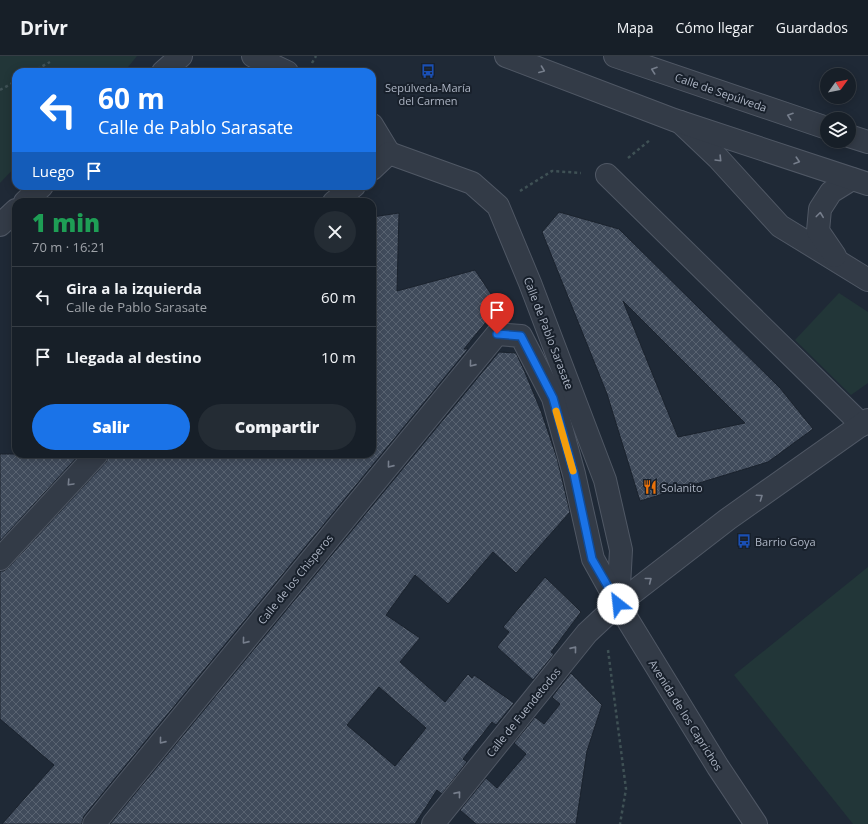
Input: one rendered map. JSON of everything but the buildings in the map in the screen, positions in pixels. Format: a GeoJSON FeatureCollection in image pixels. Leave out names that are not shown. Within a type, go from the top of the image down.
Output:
{"type":"FeatureCollection","features":[{"type":"Feature","properties":{"kind":"street"},"geometry":{"type":"LineString","coordinates":[[168,68],[180,56]]}},
{"type":"Feature","properties":{"kind":"street"},"geometry":{"type":"LineString","coordinates":[[253,56],[278,68]]}},
{"type":"Feature","properties":{"kind":"street"},"geometry":{"type":"LineString","coordinates":[[506,56],[677,121],[860,181]]}},
{"type":"Feature","properties":{"kind":"street","name":"Calle de Sepúlveda"},"geometry":{"type":"LineString","coordinates":[[615,56],[820,126]]}},
{"type":"Feature","properties":{"kind":"street"},"geometry":{"type":"LineString","coordinates":[[677,121],[718,158],[780,226],[868,280]]}},
{"type":"Feature","properties":{"kind":"street"},"geometry":{"type":"LineString","coordinates":[[376,132],[388,152],[376,165]]}},
{"type":"Feature","properties":{"kind":"street"},"geometry":{"type":"LineString","coordinates":[[856,138],[868,142]]}},
{"type":"Feature","properties":{"kind":"street","name":"Calle de Pablo Sarasate"},"geometry":{"type":"LineString","coordinates":[[388,152],[472,183],[498,206],[530,283],[605,480],[621,550],[618,604]]}},
{"type":"Feature","properties":{"kind":"street"},"geometry":{"type":"LineString","coordinates":[[607,175],[865,422],[728,520],[618,604]]}},
{"type":"Feature","properties":{"kind":"street"},"geometry":{"type":"LineString","coordinates":[[839,262],[818,230],[820,209],[831,192],[860,181]]}},
{"type":"Feature","properties":{"kind":"street"},"geometry":{"type":"LineString","coordinates":[[29,198],[38,190]]}},
{"type":"Feature","properties":{"kind":"street"},"geometry":{"type":"LineString","coordinates":[[339,198],[349,190]]}},
{"type":"Feature","properties":{"kind":"street"},"geometry":{"type":"LineString","coordinates":[[0,225],[12,214]]}},
{"type":"Feature","properties":{"kind":"street","name":"Calle de Pablo Sarasate"},"geometry":{"type":"LineString","coordinates":[[497,334],[521,336],[553,398],[574,474],[592,559],[618,604]]}},
{"type":"Feature","properties":{"kind":"street","name":"Calle de los Chisperos"},"geometry":{"type":"LineString","coordinates":[[94,824],[497,334]]}},
{"type":"Feature","properties":{"kind":"street"},"geometry":{"type":"LineString","coordinates":[[0,559],[93,458]]}},
{"type":"Feature","properties":{"kind":"street","name":"Calle de Fuendetodos"},"geometry":{"type":"LineString","coordinates":[[433,824],[587,633],[618,604]]}},
{"type":"Feature","properties":{"kind":"street","name":"Avenida de los Caprichos"},"geometry":{"type":"LineString","coordinates":[[618,604],[718,767],[756,824]]}},
{"type":"Feature","properties":{"kind":"path"},"geometry":{"type":"LineString","coordinates":[[39,68],[50,62]]}},
{"type":"Feature","properties":{"kind":"path"},"geometry":{"type":"LineString","coordinates":[[0,90],[12,83]]}},
{"type":"Feature","properties":{"kind":"path"},"geometry":{"type":"LineString","coordinates":[[498,206],[509,197],[552,171],[607,175],[677,121]]}},
{"type":"Feature","properties":{"kind":"path"},"geometry":{"type":"LineString","coordinates":[[607,648],[626,789],[620,824]]}},
{"type":"Feature","properties":{"kind":"green space"},"geometry":{"type":"Polygon","coordinates":[[[0,56],[137,56],[127,68],[12,68],[12,170],[0,183],[0,56]]]}},
{"type":"Feature","properties":{"kind":"green space"},"geometry":{"type":"Polygon","coordinates":[[[839,293],[868,312],[868,383],[851,395],[795,340],[839,293]]]}},
{"type":"Feature","properties":{"kind":"green space"},"geometry":{"type":"Polygon","coordinates":[[[868,567],[868,824],[853,824],[734,675],[868,567]]]}},
{"type":"Feature","properties":{"kind":"slow traffic"},"geometry":{"type":"LineString","coordinates":[[556,411],[573,471]]}},
{"type":"Feature","properties":{"kind":"place","name":"Sepúlveda-María del Carmen"},"geometry":{"type":"Point","coordinates":[428,71]}},
{"type":"Feature","properties":{"kind":"place","name":"Solanito"},"geometry":{"type":"Point","coordinates":[650,487]}},
{"type":"Feature","properties":{"kind":"place","name":"Barrio Goya"},"geometry":{"type":"Point","coordinates":[744,541]}},
{"type":"Feature","properties":{"kind":"route"},"geometry":{"type":"LineString","coordinates":[[497,334],[521,336],[553,398],[574,474],[592,559],[618,604]]}}]}
